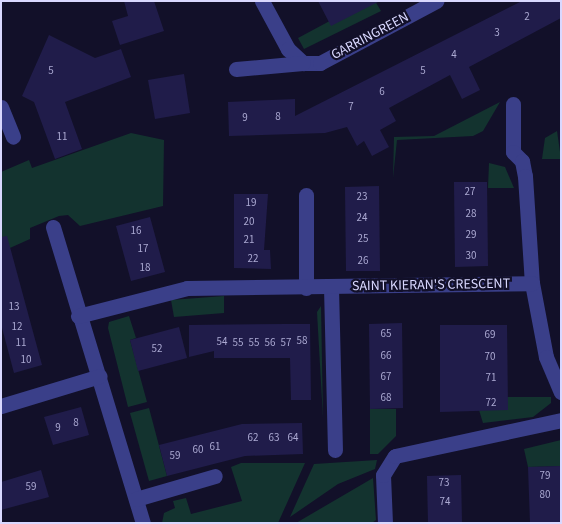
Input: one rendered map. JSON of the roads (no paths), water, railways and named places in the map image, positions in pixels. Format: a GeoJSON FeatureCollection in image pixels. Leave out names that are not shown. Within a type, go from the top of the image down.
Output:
{"type":"FeatureCollection","features":[{"type":"Feature","properties":{"kind":"street"},"geometry":{"type":"LineString","coordinates":[[262,1],[288,49],[302,63]]}},
{"type":"Feature","properties":{"kind":"street","name":"GARRINGREEN"},"geometry":{"type":"LineString","coordinates":[[236,69],[320,63],[436,1]]}},
{"type":"Feature","properties":{"kind":"street"},"geometry":{"type":"LineString","coordinates":[[513,104],[513,152],[522,161],[525,176],[532,284],[546,357],[561,392]]}},
{"type":"Feature","properties":{"kind":"street"},"geometry":{"type":"LineString","coordinates":[[1,107],[13,137]]}},
{"type":"Feature","properties":{"kind":"street"},"geometry":{"type":"LineString","coordinates":[[306,195],[306,288]]}},
{"type":"Feature","properties":{"kind":"street"},"geometry":{"type":"LineString","coordinates":[[54,227],[78,316],[100,376],[143,523]]}},
{"type":"Feature","properties":{"kind":"street","name":"SAINT KIERAN'S CRESCENT"},"geometry":{"type":"LineString","coordinates":[[78,316],[187,288],[532,284]]}},
{"type":"Feature","properties":{"kind":"street"},"geometry":{"type":"LineString","coordinates":[[331,287],[335,450]]}},
{"type":"Feature","properties":{"kind":"street"},"geometry":{"type":"LineString","coordinates":[[1,406],[100,376]]}},
{"type":"Feature","properties":{"kind":"street"},"geometry":{"type":"LineString","coordinates":[[386,523],[383,475],[395,456],[561,420]]}},
{"type":"Feature","properties":{"kind":"street"},"geometry":{"type":"LineString","coordinates":[[136,498],[215,476]]}}]}
